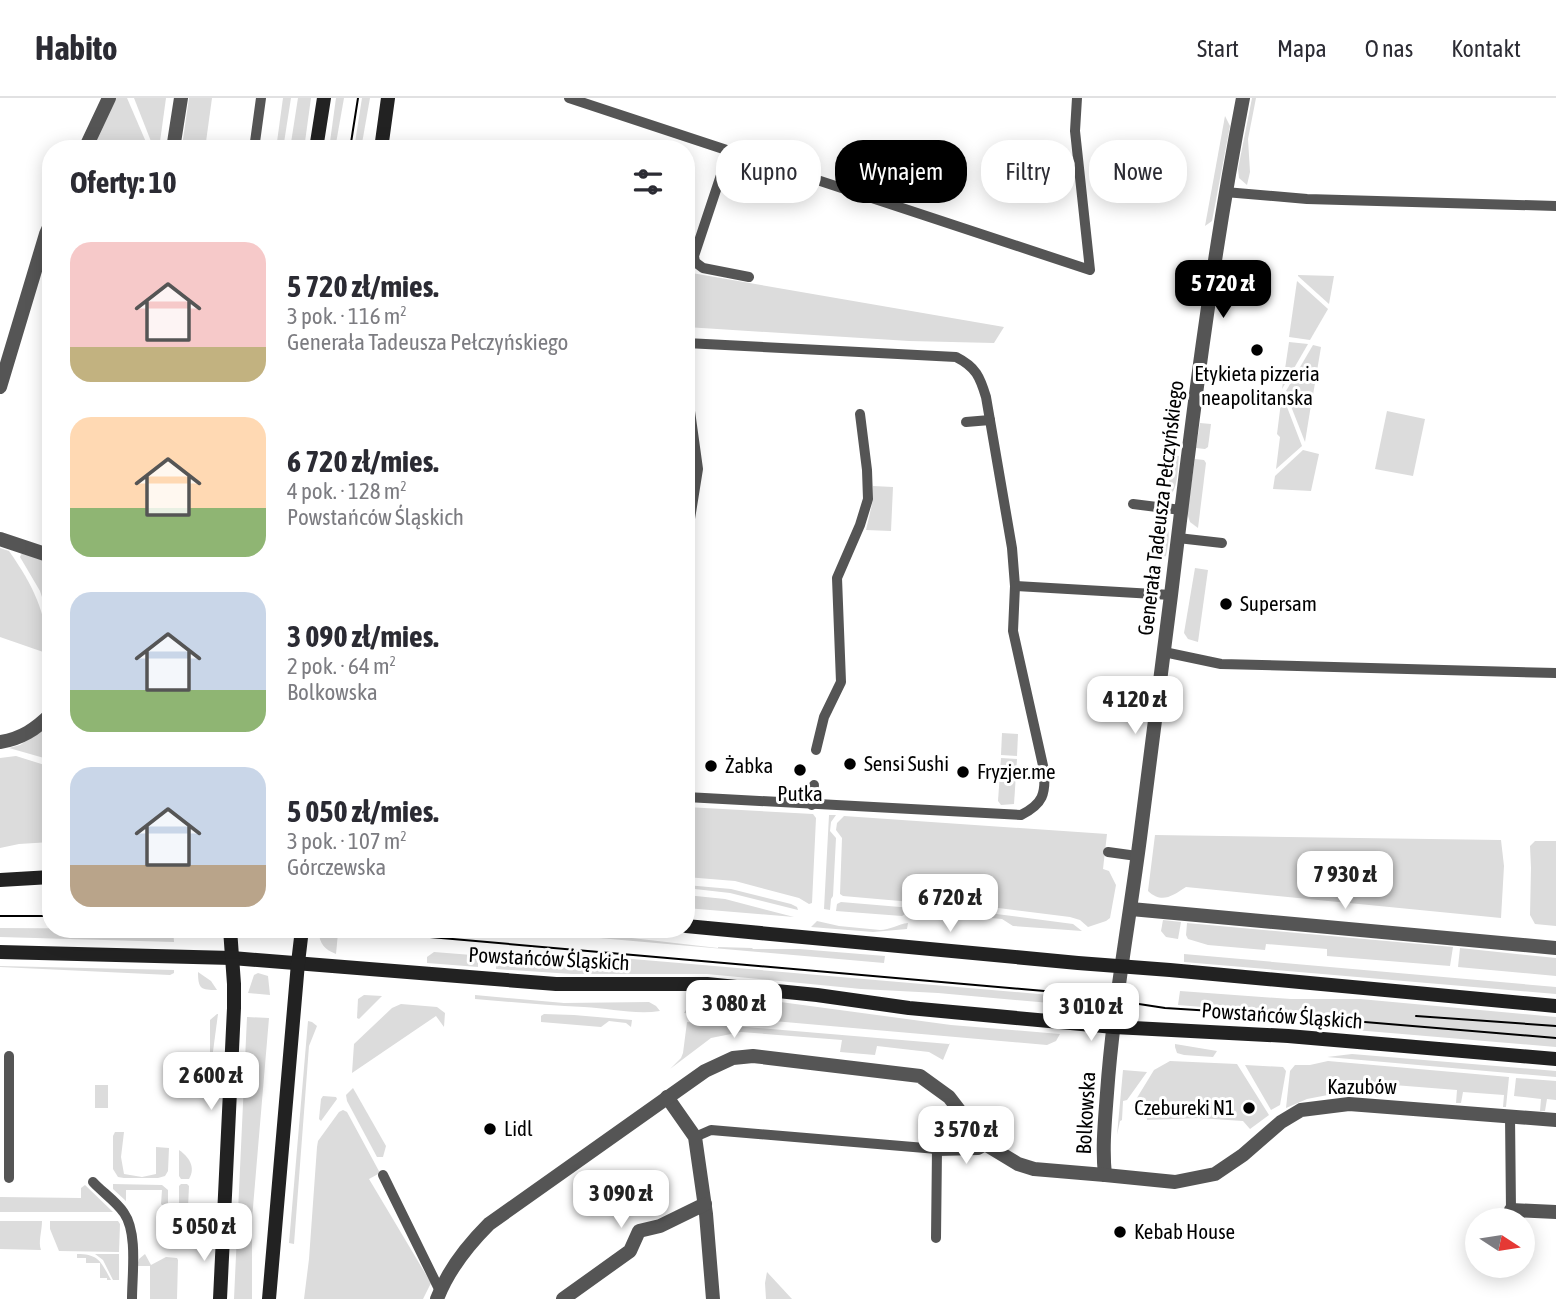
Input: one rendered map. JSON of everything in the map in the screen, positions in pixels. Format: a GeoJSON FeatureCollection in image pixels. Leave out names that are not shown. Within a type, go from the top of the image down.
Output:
{"type":"FeatureCollection","features":[{"type":"Feature","properties":{"kind":"main road"},"geometry":{"type":"LineString","coordinates":[[317,140],[324,98]]}},
{"type":"Feature","properties":{"kind":"main road"},"geometry":{"type":"LineString","coordinates":[[382,140],[388,98]]}},
{"type":"Feature","properties":{"kind":"main road"},"geometry":{"type":"LineString","coordinates":[[0,880],[42,878]]}},
{"type":"Feature","properties":{"kind":"main road","name":"Powstańców Śląskich"},"geometry":{"type":"LineString","coordinates":[[695,927],[1556,1006]]}},
{"type":"Feature","properties":{"kind":"main road"},"geometry":{"type":"LineString","coordinates":[[220,1299],[234,1008],[231,938]]}},
{"type":"Feature","properties":{"kind":"main road"},"geometry":{"type":"LineString","coordinates":[[269,1299],[301,938]]}},
{"type":"Feature","properties":{"kind":"main road","name":"Powstańców Śląskich"},"geometry":{"type":"LineString","coordinates":[[0,952],[232,958],[556,984],[691,983],[817,995],[909,1008],[1114,1027],[1288,1036],[1556,1059]]}},
{"type":"Feature","properties":{"kind":"street"},"geometry":{"type":"LineString","coordinates":[[89,140],[109,98]]}},
{"type":"Feature","properties":{"kind":"street"},"geometry":{"type":"LineString","coordinates":[[174,140],[181,98]]}},
{"type":"Feature","properties":{"kind":"street","name":"Generała Tadeusza Pełczyńskiego"},"geometry":{"type":"LineString","coordinates":[[1122,967],[1205,324],[1225,192],[1243,98]]}},
{"type":"Feature","properties":{"kind":"street"},"geometry":{"type":"LineString","coordinates":[[0,387],[42,247]]}},
{"type":"Feature","properties":{"kind":"street"},"geometry":{"type":"LineString","coordinates":[[0,540],[42,553]]}},
{"type":"Feature","properties":{"kind":"street"},"geometry":{"type":"LineString","coordinates":[[0,742],[11,740],[42,722]]}},
{"type":"Feature","properties":{"kind":"street"},"geometry":{"type":"LineString","coordinates":[[1130,909],[1556,948]]}},
{"type":"Feature","properties":{"kind":"street","name":"Bolkowska"},"geometry":{"type":"LineString","coordinates":[[438,1295],[471,1241],[489,1224],[705,1071],[733,1058],[753,1056],[920,1076],[949,1097],[985,1144],[1018,1164],[1034,1170],[1105,1175],[1104,1135],[1122,967]]}},
{"type":"Feature","properties":{"kind":"street"},"geometry":{"type":"LineString","coordinates":[[667,1097],[695,1137],[705,1204],[713,1299]]}},
{"type":"Feature","properties":{"kind":"street","name":"Kazubów"},"geometry":{"type":"LineString","coordinates":[[1105,1175],[1175,1182],[1215,1174],[1243,1155],[1280,1122],[1301,1110],[1349,1104],[1556,1120]]}},
{"type":"Feature","properties":{"kind":"street"},"geometry":{"type":"LineString","coordinates":[[937,1149],[978,1148],[985,1144]]}},
{"type":"Feature","properties":{"kind":"street"},"geometry":{"type":"LineString","coordinates":[[562,1299],[630,1251],[639,1231],[660,1226],[705,1204]]}},
{"type":"Feature","properties":{"kind":"street"},"geometry":{"type":"LineString","coordinates":[[1535,1211],[1556,1212]]}},
{"type":"Feature","properties":{"kind":"lane"},"geometry":{"type":"LineString","coordinates":[[255,140],[261,98]]}},
{"type":"Feature","properties":{"kind":"lane"},"geometry":{"type":"LineString","coordinates":[[569,98],[716,147]]}},
{"type":"Feature","properties":{"kind":"lane"},"geometry":{"type":"LineString","coordinates":[[821,181],[1090,270],[1074,131],[1077,98]]}},
{"type":"Feature","properties":{"kind":"lane"},"geometry":{"type":"LineString","coordinates":[[695,253],[716,190]]}},
{"type":"Feature","properties":{"kind":"lane"},"geometry":{"type":"LineString","coordinates":[[1225,192],[1307,199],[1556,206]]}},
{"type":"Feature","properties":{"kind":"lane"},"geometry":{"type":"LineString","coordinates":[[695,262],[703,268],[749,277]]}},
{"type":"Feature","properties":{"kind":"lane"},"geometry":{"type":"LineString","coordinates":[[695,343],[956,357],[969,364],[980,379],[986,397],[1012,548],[1015,586],[1013,631],[1046,785],[1035,808],[1021,815],[695,798]]}},
{"type":"Feature","properties":{"kind":"lane"},"geometry":{"type":"LineString","coordinates":[[816,750],[824,717],[841,682],[837,578],[860,525],[867,499],[867,470],[860,414]]}},
{"type":"Feature","properties":{"kind":"lane"},"geometry":{"type":"LineString","coordinates":[[966,422],[990,420]]}},
{"type":"Feature","properties":{"kind":"lane"},"geometry":{"type":"LineString","coordinates":[[695,447],[698,469],[695,488]]}},
{"type":"Feature","properties":{"kind":"lane"},"geometry":{"type":"LineString","coordinates":[[1133,504],[1181,510]]}},
{"type":"Feature","properties":{"kind":"lane"},"geometry":{"type":"LineString","coordinates":[[1178,538],[1223,543]]}},
{"type":"Feature","properties":{"kind":"lane"},"geometry":{"type":"LineString","coordinates":[[1015,586],[1171,595]]}},
{"type":"Feature","properties":{"kind":"lane"},"geometry":{"type":"LineString","coordinates":[[1164,652],[1221,664],[1556,673]]}},
{"type":"Feature","properties":{"kind":"lane"},"geometry":{"type":"LineString","coordinates":[[812,805],[814,785]]}},
{"type":"Feature","properties":{"kind":"lane"},"geometry":{"type":"LineString","coordinates":[[1108,852],[1138,856]]}},
{"type":"Feature","properties":{"kind":"lane"},"geometry":{"type":"LineString","coordinates":[[9,1056],[9,1178]]}},
{"type":"Feature","properties":{"kind":"lane"},"geometry":{"type":"LineString","coordinates":[[1510,1116],[1511,1208]]}},
{"type":"Feature","properties":{"kind":"lane"},"geometry":{"type":"LineString","coordinates":[[695,1137],[711,1130],[937,1149],[936,1238]]}},
{"type":"Feature","properties":{"kind":"lane"},"geometry":{"type":"LineString","coordinates":[[383,1175],[438,1295]]}},
{"type":"Feature","properties":{"kind":"lane"},"geometry":{"type":"LineString","coordinates":[[93,1182],[125,1216],[131,1227],[132,1299]]}},
{"type":"Feature","properties":{"kind":"shaded area"},"geometry":{"type":"Polygon","coordinates":[[[115,98],[127,98],[145,140],[96,140],[115,98]]]}},
{"type":"Feature","properties":{"kind":"shaded area"},"geometry":{"type":"Polygon","coordinates":[[[134,98],[166,98],[160,140],[150,140],[134,98]]]}},
{"type":"Feature","properties":{"kind":"shaded area"},"geometry":{"type":"Polygon","coordinates":[[[189,98],[212,98],[206,140],[183,140],[189,98]]]}},
{"type":"Feature","properties":{"kind":"shaded area"},"geometry":{"type":"Polygon","coordinates":[[[283,98],[291,98],[284,140],[277,140],[283,98]]]}},
{"type":"Feature","properties":{"kind":"shaded area"},"geometry":{"type":"Polygon","coordinates":[[[298,98],[311,98],[305,140],[291,140],[298,98]]]}},
{"type":"Feature","properties":{"kind":"shaded area"},"geometry":{"type":"Polygon","coordinates":[[[336,98],[344,98],[337,140],[330,140],[336,98]]]}},
{"type":"Feature","properties":{"kind":"shaded area"},"geometry":{"type":"Polygon","coordinates":[[[362,98],[370,98],[363,140],[355,140],[362,98]]]}},
{"type":"Feature","properties":{"kind":"shaded area"},"geometry":{"type":"Polygon","coordinates":[[[1252,98],[1256,98],[1248,139],[1250,172],[1247,185],[1239,178],[1238,169],[1252,98]]]}},
{"type":"Feature","properties":{"kind":"shaded area"},"geometry":{"type":"Polygon","coordinates":[[[1225,116],[1230,126],[1212,221],[1205,226],[1225,116]]]}},
{"type":"Feature","properties":{"kind":"shaded area"},"geometry":{"type":"Polygon","coordinates":[[[695,274],[1004,327],[994,343],[909,341],[695,328],[695,274]]]}},
{"type":"Feature","properties":{"kind":"shaded area"},"geometry":{"type":"Polygon","coordinates":[[[1298,276],[1334,276],[1329,304],[1298,276]]]}},
{"type":"Feature","properties":{"kind":"shaded area"},"geometry":{"type":"Polygon","coordinates":[[[1297,281],[1328,309],[1310,340],[1289,337],[1297,281]]]}},
{"type":"Feature","properties":{"kind":"shaded area"},"geometry":{"type":"Polygon","coordinates":[[[1289,342],[1308,344],[1282,389],[1289,342]]]}},
{"type":"Feature","properties":{"kind":"shaded area"},"geometry":{"type":"Polygon","coordinates":[[[1313,345],[1321,347],[1312,401],[1286,391],[1313,345]]]}},
{"type":"Feature","properties":{"kind":"shaded area"},"geometry":{"type":"Polygon","coordinates":[[[1282,394],[1302,446],[1276,469],[1280,437],[1277,434],[1282,394]]]}},
{"type":"Feature","properties":{"kind":"shaded area"},"geometry":{"type":"Polygon","coordinates":[[[1287,396],[1311,405],[1305,442],[1287,396]]]}},
{"type":"Feature","properties":{"kind":"shaded area"},"geometry":{"type":"Polygon","coordinates":[[[1387,411],[1425,419],[1413,476],[1375,469],[1387,411]]]}},
{"type":"Feature","properties":{"kind":"shaded area"},"geometry":{"type":"Polygon","coordinates":[[[1200,423],[1211,424],[1208,447],[1205,449],[1196,448],[1200,423]]]}},
{"type":"Feature","properties":{"kind":"shaded area"},"geometry":{"type":"Polygon","coordinates":[[[1303,450],[1319,454],[1311,491],[1273,489],[1275,476],[1303,450]]]}},
{"type":"Feature","properties":{"kind":"shaded area"},"geometry":{"type":"Polygon","coordinates":[[[1179,456],[1177,479],[1174,490],[1167,499],[1172,457],[1179,456]]]}},
{"type":"Feature","properties":{"kind":"shaded area"},"geometry":{"type":"Polygon","coordinates":[[[1195,459],[1204,460],[1206,463],[1198,528],[1190,522],[1187,513],[1195,459]]]}},
{"type":"Feature","properties":{"kind":"shaded area"},"geometry":{"type":"Polygon","coordinates":[[[873,486],[893,487],[891,531],[866,530],[873,500],[873,486]]]}},
{"type":"Feature","properties":{"kind":"shaded area"},"geometry":{"type":"Polygon","coordinates":[[[1164,521],[1169,533],[1168,542],[1166,556],[1159,559],[1164,521]]]}},
{"type":"Feature","properties":{"kind":"shaded area"},"geometry":{"type":"Polygon","coordinates":[[[0,548],[9,551],[37,600],[42,615],[42,652],[0,637],[0,548]]]}},
{"type":"Feature","properties":{"kind":"shaded area"},"geometry":{"type":"Polygon","coordinates":[[[22,553],[42,560],[42,597],[40,591],[20,557],[22,553]]]}},
{"type":"Feature","properties":{"kind":"shaded area"},"geometry":{"type":"Polygon","coordinates":[[[1195,568],[1208,570],[1198,642],[1188,639],[1184,633],[1195,568]]]}},
{"type":"Feature","properties":{"kind":"shaded area"},"geometry":{"type":"Polygon","coordinates":[[[42,731],[42,757],[9,748],[20,745],[42,731]]]}},
{"type":"Feature","properties":{"kind":"shaded area"},"geometry":{"type":"Polygon","coordinates":[[[1002,733],[1018,734],[1017,756],[1001,755],[1002,733]]]}},
{"type":"Feature","properties":{"kind":"shaded area"},"geometry":{"type":"Polygon","coordinates":[[[16,756],[42,764],[42,843],[0,848],[0,758],[16,756]]]}},
{"type":"Feature","properties":{"kind":"shaded area"},"geometry":{"type":"Polygon","coordinates":[[[1001,758],[1017,759],[1014,804],[1001,805],[998,801],[1001,758]]]}},
{"type":"Feature","properties":{"kind":"shaded area"},"geometry":{"type":"Polygon","coordinates":[[[695,807],[813,814],[816,818],[812,903],[735,881],[695,878],[695,807]]]}},
{"type":"Feature","properties":{"kind":"shaded area"},"geometry":{"type":"Polygon","coordinates":[[[829,815],[836,815],[831,822],[830,831],[836,838],[830,910],[824,909],[829,815]]]}},
{"type":"Feature","properties":{"kind":"shaded area"},"geometry":{"type":"Polygon","coordinates":[[[844,816],[1107,834],[1103,869],[1109,871],[1116,885],[1110,918],[1088,927],[1080,920],[1070,917],[951,902],[923,903],[843,896],[840,894],[842,838],[836,830],[837,823],[844,816]]]}},
{"type":"Feature","properties":{"kind":"shaded area"},"geometry":{"type":"Polygon","coordinates":[[[1155,835],[1501,840],[1504,866],[1501,918],[1186,887],[1172,896],[1162,898],[1148,891],[1155,835]]]}},
{"type":"Feature","properties":{"kind":"shaded area"},"geometry":{"type":"Polygon","coordinates":[[[1535,841],[1556,841],[1556,926],[1535,924],[1530,915],[1530,846],[1535,841]]]}},
{"type":"Feature","properties":{"kind":"shaded area"},"geometry":{"type":"Polygon","coordinates":[[[695,886],[731,889],[791,904],[798,910],[730,893],[695,889],[695,886]]]}},
{"type":"Feature","properties":{"kind":"shaded area"},"geometry":{"type":"Polygon","coordinates":[[[695,896],[725,899],[794,917],[695,909],[695,896]]]}},
{"type":"Feature","properties":{"kind":"shaded area"},"geometry":{"type":"Polygon","coordinates":[[[841,902],[913,909],[902,916],[836,911],[837,904],[841,902]]]}},
{"type":"Feature","properties":{"kind":"shaded area"},"geometry":{"type":"Polygon","coordinates":[[[973,911],[1073,924],[1082,931],[1013,926],[1002,919],[921,912],[973,911]]]}},
{"type":"Feature","properties":{"kind":"shaded area"},"geometry":{"type":"Polygon","coordinates":[[[1163,920],[1181,922],[1178,939],[1166,937],[1161,931],[1163,920]]]}},
{"type":"Feature","properties":{"kind":"shaded area"},"geometry":{"type":"Polygon","coordinates":[[[817,921],[880,930],[908,923],[907,929],[873,932],[811,927],[817,921]]]}},
{"type":"Feature","properties":{"kind":"shaded area"},"geometry":{"type":"Polygon","coordinates":[[[1187,923],[1453,947],[1450,966],[1327,956],[1327,949],[1266,944],[1265,950],[1208,945],[1188,939],[1187,923]]]}},
{"type":"Feature","properties":{"kind":"shaded area"},"geometry":{"type":"Polygon","coordinates":[[[0,928],[42,928],[42,938],[174,938],[174,942],[0,937],[0,928]]]}},
{"type":"Feature","properties":{"kind":"shaded area"},"geometry":{"type":"Polygon","coordinates":[[[338,938],[336,954],[323,946],[320,940],[338,938]]]}},
{"type":"Feature","properties":{"kind":"shaded area"},"geometry":{"type":"Polygon","coordinates":[[[600,938],[632,938],[718,948],[799,949],[885,956],[884,963],[600,938]]]}},
{"type":"Feature","properties":{"kind":"shaded area"},"geometry":{"type":"Polygon","coordinates":[[[1460,948],[1556,958],[1556,976],[1458,967],[1460,948]]]}},
{"type":"Feature","properties":{"kind":"shaded area"},"geometry":{"type":"Polygon","coordinates":[[[434,952],[472,955],[478,961],[478,967],[427,963],[427,957],[434,952]]]}},
{"type":"Feature","properties":{"kind":"shaded area"},"geometry":{"type":"Polygon","coordinates":[[[574,954],[1062,996],[1061,1004],[707,974],[572,974],[496,969],[496,963],[503,958],[573,964],[574,954]]]}},
{"type":"Feature","properties":{"kind":"shaded area"},"geometry":{"type":"Polygon","coordinates":[[[1184,954],[1556,987],[1556,994],[1184,962],[1184,954]]]}},
{"type":"Feature","properties":{"kind":"shaded area"},"geometry":{"type":"Polygon","coordinates":[[[0,966],[174,970],[174,973],[170,975],[0,966]]]}},
{"type":"Feature","properties":{"kind":"shaded area"},"geometry":{"type":"Polygon","coordinates":[[[198,972],[211,981],[217,990],[202,987],[198,972]]]}},
{"type":"Feature","properties":{"kind":"shaded area"},"geometry":{"type":"Polygon","coordinates":[[[258,973],[268,976],[270,995],[248,993],[254,975],[258,973]]]}},
{"type":"Feature","properties":{"kind":"shaded area"},"geometry":{"type":"Polygon","coordinates":[[[1180,991],[1291,999],[1360,999],[1556,1017],[1556,1047],[1355,1030],[1355,1019],[1178,1005],[1180,991]]]}},
{"type":"Feature","properties":{"kind":"shaded area"},"geometry":{"type":"Polygon","coordinates":[[[364,995],[382,996],[359,1019],[358,999],[364,995]]]}},
{"type":"Feature","properties":{"kind":"shaded area"},"geometry":{"type":"Polygon","coordinates":[[[475,995],[564,1003],[649,1002],[660,1011],[632,1012],[475,999],[475,995]]]}},
{"type":"Feature","properties":{"kind":"shaded area"},"geometry":{"type":"Polygon","coordinates":[[[710,996],[773,1001],[951,1025],[1060,1034],[1056,1041],[1047,1045],[684,1013],[694,1001],[710,996]]]}},
{"type":"Feature","properties":{"kind":"shaded area"},"geometry":{"type":"Polygon","coordinates":[[[401,1004],[437,1007],[445,1013],[444,1027],[436,1016],[352,1073],[354,1044],[392,1008],[401,1004]]]}},
{"type":"Feature","properties":{"kind":"shaded area"},"geometry":{"type":"Polygon","coordinates":[[[217,1014],[212,1059],[210,1059],[210,1020],[217,1014]]]}},
{"type":"Feature","properties":{"kind":"shaded area"},"geometry":{"type":"Polygon","coordinates":[[[544,1014],[632,1020],[631,1027],[626,1023],[609,1021],[601,1027],[541,1022],[541,1016],[544,1014]]]}},
{"type":"Feature","properties":{"kind":"shaded area"},"geometry":{"type":"Polygon","coordinates":[[[247,1017],[269,1018],[252,1219],[252,1299],[234,1299],[247,1017]]]}},
{"type":"Feature","properties":{"kind":"shaded area"},"geometry":{"type":"Polygon","coordinates":[[[308,1021],[317,1026],[309,1046],[294,1244],[289,1243],[308,1021]]]}},
{"type":"Feature","properties":{"kind":"shaded area"},"geometry":{"type":"Polygon","coordinates":[[[687,1022],[950,1043],[943,1060],[929,1052],[877,1046],[875,1055],[840,1052],[842,1040],[741,1032],[711,1038],[670,1069],[683,1053],[687,1022]]]}},
{"type":"Feature","properties":{"kind":"shaded area"},"geometry":{"type":"Polygon","coordinates":[[[1175,1044],[1217,1051],[1213,1057],[1184,1055],[1177,1053],[1175,1044]]]}},
{"type":"Feature","properties":{"kind":"shaded area"},"geometry":{"type":"Polygon","coordinates":[[[1352,1054],[1556,1071],[1556,1077],[1327,1057],[1352,1054]]]}},
{"type":"Feature","properties":{"kind":"shaded area"},"geometry":{"type":"Polygon","coordinates":[[[1170,1061],[1237,1064],[1269,1115],[1250,1129],[1243,1121],[1198,1118],[1147,1120],[1146,1107],[1132,1106],[1154,1070],[1170,1061]]]}},
{"type":"Feature","properties":{"kind":"shaded area"},"geometry":{"type":"Polygon","coordinates":[[[1328,1061],[1509,1077],[1506,1107],[1503,1107],[1504,1095],[1463,1092],[1461,1103],[1456,1103],[1457,1090],[1381,1084],[1379,1097],[1375,1096],[1376,1084],[1371,1084],[1369,1095],[1351,1094],[1352,1082],[1340,1080],[1338,1093],[1307,1099],[1286,1108],[1290,1071],[1295,1065],[1328,1061]]]}},
{"type":"Feature","properties":{"kind":"shaded area"},"geometry":{"type":"Polygon","coordinates":[[[1245,1065],[1283,1067],[1286,1071],[1280,1105],[1271,1110],[1245,1065]]]}},
{"type":"Feature","properties":{"kind":"shaded area"},"geometry":{"type":"Polygon","coordinates":[[[1123,1070],[1147,1072],[1127,1100],[1123,1101],[1122,1120],[1117,1135],[1123,1070]]]}},
{"type":"Feature","properties":{"kind":"shaded area"},"geometry":{"type":"Polygon","coordinates":[[[1516,1078],[1556,1081],[1556,1100],[1547,1099],[1545,1111],[1540,1111],[1541,1099],[1514,1096],[1516,1078]]]}},
{"type":"Feature","properties":{"kind":"shaded area"},"geometry":{"type":"Polygon","coordinates":[[[95,1085],[108,1085],[108,1108],[95,1108],[95,1085]]]}},
{"type":"Feature","properties":{"kind":"shaded area"},"geometry":{"type":"Polygon","coordinates":[[[353,1088],[386,1146],[383,1157],[377,1157],[347,1101],[346,1095],[353,1088]]]}},
{"type":"Feature","properties":{"kind":"shaded area"},"geometry":{"type":"Polygon","coordinates":[[[323,1096],[337,1099],[321,1121],[319,1119],[323,1096]]]}},
{"type":"Feature","properties":{"kind":"shaded area"},"geometry":{"type":"Polygon","coordinates":[[[343,1110],[347,1112],[380,1173],[369,1179],[431,1283],[423,1299],[304,1299],[318,1141],[343,1110]]]}},
{"type":"Feature","properties":{"kind":"shaded area"},"geometry":{"type":"Polygon","coordinates":[[[115,1132],[124,1132],[121,1157],[124,1174],[142,1177],[156,1174],[156,1147],[169,1148],[168,1171],[165,1176],[158,1178],[118,1177],[113,1169],[115,1132]]]}},
{"type":"Feature","properties":{"kind":"shaded area"},"geometry":{"type":"Polygon","coordinates":[[[179,1150],[190,1163],[192,1170],[189,1179],[181,1179],[179,1176],[179,1150]]]}},
{"type":"Feature","properties":{"kind":"shaded area"},"geometry":{"type":"Polygon","coordinates":[[[113,1184],[162,1185],[168,1190],[168,1209],[161,1204],[162,1190],[126,1190],[126,1201],[113,1189],[113,1184]]]}},
{"type":"Feature","properties":{"kind":"shaded area"},"geometry":{"type":"Polygon","coordinates":[[[181,1184],[189,1186],[186,1209],[179,1206],[181,1184]]]}},
{"type":"Feature","properties":{"kind":"shaded area"},"geometry":{"type":"Polygon","coordinates":[[[85,1185],[113,1212],[0,1212],[0,1197],[81,1198],[81,1188],[85,1185]]]}},
{"type":"Feature","properties":{"kind":"shaded area"},"geometry":{"type":"Polygon","coordinates":[[[0,1221],[42,1221],[41,1250],[0,1249],[0,1221]]]}},
{"type":"Feature","properties":{"kind":"shaded area"},"geometry":{"type":"Polygon","coordinates":[[[50,1221],[118,1221],[119,1252],[59,1251],[50,1229],[50,1221]]]}},
{"type":"Feature","properties":{"kind":"shaded area"},"geometry":{"type":"Polygon","coordinates":[[[77,1254],[99,1260],[111,1280],[100,1278],[100,1263],[86,1263],[86,1258],[77,1258],[77,1254]]]}},
{"type":"Feature","properties":{"kind":"shaded area"},"geometry":{"type":"Polygon","coordinates":[[[95,1254],[119,1254],[119,1280],[113,1280],[103,1260],[95,1254]]]}},
{"type":"Feature","properties":{"kind":"shaded area"},"geometry":{"type":"Polygon","coordinates":[[[145,1254],[151,1265],[166,1257],[177,1258],[177,1299],[150,1299],[150,1266],[137,1266],[139,1259],[145,1254]]]}},
{"type":"Feature","properties":{"kind":"shaded area"},"geometry":{"type":"Polygon","coordinates":[[[767,1272],[792,1299],[766,1299],[767,1272]]]}},
{"type":"Feature","properties":{"kind":"tram line"},"geometry":{"type":"LineString","coordinates":[[351,140],[358,98]]}},
{"type":"Feature","properties":{"kind":"tram line"},"geometry":{"type":"LineString","coordinates":[[0,916],[42,916]]}},
{"type":"Feature","properties":{"kind":"tram line"},"geometry":{"type":"LineString","coordinates":[[441,938],[1067,993],[1165,1008],[1556,1038]]}},
{"type":"Feature","properties":{"kind":"tram line"},"geometry":{"type":"LineString","coordinates":[[1416,1016],[1556,1026]]}},
{"type":"Feature","properties":{"kind":"place","name":"Etykieta pizzeria neapolitanska"},"geometry":{"type":"Point","coordinates":[1257,350]}},
{"type":"Feature","properties":{"kind":"place","name":"Supersam"},"geometry":{"type":"Point","coordinates":[1226,604]}},
{"type":"Feature","properties":{"kind":"place","name":"Sensi Sushi"},"geometry":{"type":"Point","coordinates":[850,764]}},
{"type":"Feature","properties":{"kind":"place","name":"Żabka"},"geometry":{"type":"Point","coordinates":[711,766]}},
{"type":"Feature","properties":{"kind":"place","name":"Putka"},"geometry":{"type":"Point","coordinates":[800,770]}},
{"type":"Feature","properties":{"kind":"place","name":"Fryzjer.me"},"geometry":{"type":"Point","coordinates":[963,772]}},
{"type":"Feature","properties":{"kind":"place","name":"Czebureki N1"},"geometry":{"type":"Point","coordinates":[1249,1108]}},
{"type":"Feature","properties":{"kind":"place","name":"Lidl"},"geometry":{"type":"Point","coordinates":[490,1129]}},
{"type":"Feature","properties":{"kind":"place","name":"Kebab House"},"geometry":{"type":"Point","coordinates":[1120,1232]}}]}
